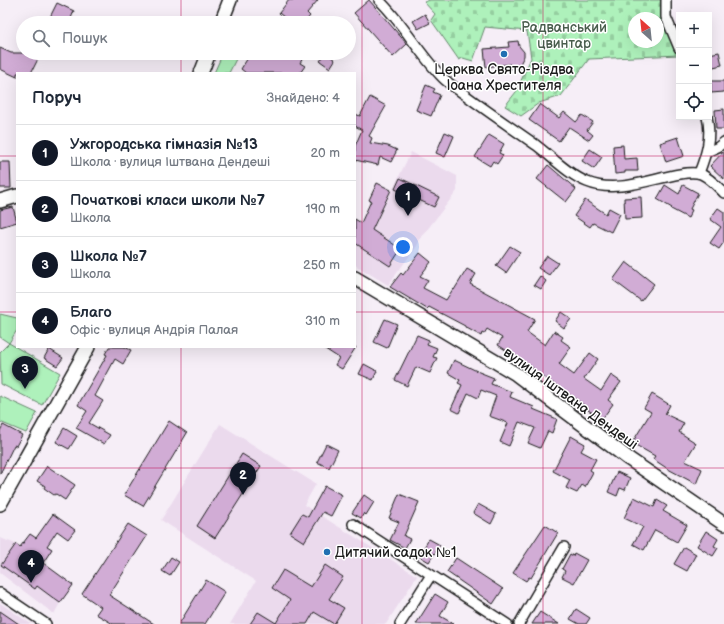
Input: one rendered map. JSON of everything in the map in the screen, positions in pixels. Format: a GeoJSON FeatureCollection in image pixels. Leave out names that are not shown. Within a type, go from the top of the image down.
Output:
{"type":"FeatureCollection","features":[{"type":"Feature","properties":{"kind":"street"},"geometry":{"type":"LineString","coordinates":[[224,16],[230,0]]}},
{"type":"Feature","properties":{"kind":"street"},"geometry":{"type":"LineString","coordinates":[[379,0],[405,29],[420,51],[443,78],[580,179],[596,186],[616,187],[638,184],[687,173],[699,173],[724,193]]}},
{"type":"Feature","properties":{"kind":"street"},"geometry":{"type":"LineString","coordinates":[[666,0],[666,17],[676,41]]}},
{"type":"Feature","properties":{"kind":"street"},"geometry":{"type":"LineString","coordinates":[[201,72],[206,60]]}},
{"type":"Feature","properties":{"kind":"street"},"geometry":{"type":"LineString","coordinates":[[699,173],[707,152],[709,133],[707,120]]}},
{"type":"Feature","properties":{"kind":"street"},"geometry":{"type":"LineString","coordinates":[[707,152],[718,147],[724,142]]}},
{"type":"Feature","properties":{"kind":"street"},"geometry":{"type":"LineString","coordinates":[[0,201],[16,196]]}},
{"type":"Feature","properties":{"kind":"street","name":"вулиця Іштвана Дендеші"},"geometry":{"type":"LineString","coordinates":[[356,279],[516,374],[629,459],[724,524]]}},
{"type":"Feature","properties":{"kind":"street"},"geometry":{"type":"LineString","coordinates":[[0,504],[87,348]]}},
{"type":"Feature","properties":{"kind":"street"},"geometry":{"type":"LineString","coordinates":[[354,524],[507,624]]}},
{"type":"Feature","properties":{"kind":"street"},"geometry":{"type":"LineString","coordinates":[[519,624],[564,547]]}},
{"type":"Feature","properties":{"kind":"street"},"geometry":{"type":"LineString","coordinates":[[400,624],[430,575]]}},
{"type":"Feature","properties":{"kind":"street"},"geometry":{"type":"LineString","coordinates":[[0,593],[46,624]]}},
{"type":"Feature","properties":{"kind":"shaded area"},"geometry":{"type":"Polygon","coordinates":[[[411,152],[457,176],[457,191],[420,239],[417,246],[388,285],[356,266],[356,236],[374,227],[411,152]]]}},
{"type":"Feature","properties":{"kind":"shaded area"},"geometry":{"type":"Polygon","coordinates":[[[220,424],[316,484],[304,505],[417,576],[386,624],[230,624],[256,581],[161,520],[220,424]]]}},
{"type":"Feature","properties":{"kind":"shaded area"},"geometry":{"type":"Polygon","coordinates":[[[0,538],[16,544],[73,585],[54,614],[0,573],[0,538]]]}},
{"type":"Feature","properties":{"kind":"shaded area"},"geometry":{"type":"Polygon","coordinates":[[[0,603],[31,624],[0,624],[0,603]]]}},
{"type":"Feature","properties":{"kind":"green space","name":"Радванський цвинтар"},"geometry":{"type":"Polygon","coordinates":[[[430,0],[663,0],[660,5],[662,12],[628,12],[628,48],[664,48],[664,18],[676,48],[676,55],[589,59],[561,96],[539,103],[521,116],[505,106],[516,92],[531,58],[527,31],[485,27],[473,61],[463,58],[459,60],[431,20],[435,14],[424,2],[430,0]]]}},
{"type":"Feature","properties":{"kind":"green space"},"geometry":{"type":"Polygon","coordinates":[[[220,60],[236,60],[230,72],[214,72],[220,60]]]}},
{"type":"Feature","properties":{"kind":"green space"},"geometry":{"type":"Polygon","coordinates":[[[0,314],[16,318],[16,332],[9,343],[0,337],[0,314]]]}},
{"type":"Feature","properties":{"kind":"green space"},"geometry":{"type":"Polygon","coordinates":[[[9,343],[60,373],[42,405],[1,384],[0,352],[9,343]]]}},
{"type":"Feature","properties":{"kind":"green space"},"geometry":{"type":"Polygon","coordinates":[[[0,396],[37,413],[26,433],[0,422],[0,396]]]}},
{"type":"Feature","properties":{"kind":"building"},"geometry":{"type":"Polygon","coordinates":[[[289,0],[318,0],[307,13],[310,16],[283,16],[279,13],[289,0]]]}},
{"type":"Feature","properties":{"kind":"building"},"geometry":{"type":"Polygon","coordinates":[[[369,0],[407,44],[393,57],[354,13],[369,0]]]}},
{"type":"Feature","properties":{"kind":"building"},"geometry":{"type":"Polygon","coordinates":[[[57,3],[74,11],[72,16],[50,16],[57,3]]]}},
{"type":"Feature","properties":{"kind":"building"},"geometry":{"type":"Polygon","coordinates":[[[425,14],[430,23],[418,29],[413,21],[425,14]]]}},
{"type":"Feature","properties":{"kind":"building","name":"Церква Свято-Різдва Іоана Хрестителя"},"geometry":{"type":"Polygon","coordinates":[[[518,41],[519,46],[524,52],[524,56],[520,64],[521,68],[511,69],[510,64],[486,67],[484,49],[509,47],[508,42],[518,41]]]}},
{"type":"Feature","properties":{"kind":"building"},"geometry":{"type":"Polygon","coordinates":[[[0,48],[11,53],[16,53],[16,60],[38,60],[32,72],[16,72],[16,77],[0,69],[0,48]]]}},
{"type":"Feature","properties":{"kind":"building"},"geometry":{"type":"Polygon","coordinates":[[[719,52],[722,65],[712,67],[712,53],[719,52]]]}},
{"type":"Feature","properties":{"kind":"building"},"geometry":{"type":"Polygon","coordinates":[[[247,60],[302,60],[300,63],[305,66],[301,72],[245,72],[241,69],[247,60]]]}},
{"type":"Feature","properties":{"kind":"building"},"geometry":{"type":"Polygon","coordinates":[[[321,60],[335,60],[330,68],[320,61],[321,60]]]}},
{"type":"Feature","properties":{"kind":"building"},"geometry":{"type":"Polygon","coordinates":[[[712,81],[724,81],[724,92],[712,93],[712,81]]]}},
{"type":"Feature","properties":{"kind":"building"},"geometry":{"type":"Polygon","coordinates":[[[426,85],[435,89],[433,92],[440,95],[431,116],[416,110],[426,85]]]}},
{"type":"Feature","properties":{"kind":"building"},"geometry":{"type":"Polygon","coordinates":[[[370,97],[386,106],[369,136],[372,138],[370,143],[388,146],[397,150],[391,162],[380,157],[378,165],[356,160],[356,144],[362,130],[356,127],[356,114],[360,116],[370,97]]]}},
{"type":"Feature","properties":{"kind":"building"},"geometry":{"type":"Polygon","coordinates":[[[540,104],[559,118],[564,112],[576,122],[582,115],[593,122],[587,130],[593,135],[589,140],[569,127],[559,141],[529,120],[540,104]]]}},
{"type":"Feature","properties":{"kind":"building"},"geometry":{"type":"Polygon","coordinates":[[[724,109],[724,129],[716,129],[715,110],[724,109]]]}},
{"type":"Feature","properties":{"kind":"building"},"geometry":{"type":"Polygon","coordinates":[[[445,132],[454,136],[445,157],[436,153],[445,132]]]}},
{"type":"Feature","properties":{"kind":"building"},"geometry":{"type":"Polygon","coordinates":[[[489,135],[504,144],[499,153],[503,155],[497,164],[493,161],[490,166],[475,157],[489,135]]]}},
{"type":"Feature","properties":{"kind":"building"},"geometry":{"type":"Polygon","coordinates":[[[678,137],[684,156],[666,162],[660,143],[678,137]]]}},
{"type":"Feature","properties":{"kind":"building"},"geometry":{"type":"Polygon","coordinates":[[[623,145],[624,159],[637,158],[638,171],[625,171],[625,173],[615,174],[613,146],[623,145]]]}},
{"type":"Feature","properties":{"kind":"building"},"geometry":{"type":"Polygon","coordinates":[[[590,149],[602,157],[594,169],[582,161],[590,149]]]}},
{"type":"Feature","properties":{"kind":"building"},"geometry":{"type":"Polygon","coordinates":[[[724,151],[724,179],[710,166],[724,151]]]}},
{"type":"Feature","properties":{"kind":"building"},"geometry":{"type":"Polygon","coordinates":[[[0,162],[10,162],[11,188],[0,188],[0,162]]]}},
{"type":"Feature","properties":{"kind":"building"},"geometry":{"type":"Polygon","coordinates":[[[548,165],[576,189],[566,202],[537,179],[548,165]]]}},
{"type":"Feature","properties":{"kind":"building"},"geometry":{"type":"Polygon","coordinates":[[[400,178],[439,197],[434,207],[395,189],[400,178]]]}},
{"type":"Feature","properties":{"kind":"building"},"geometry":{"type":"Polygon","coordinates":[[[377,183],[391,190],[372,230],[401,249],[390,266],[356,244],[356,220],[361,223],[371,201],[369,200],[377,183]]]}},
{"type":"Feature","properties":{"kind":"building"},"geometry":{"type":"Polygon","coordinates":[[[665,185],[679,194],[683,185],[698,193],[690,209],[692,210],[688,218],[671,209],[672,208],[657,199],[665,185]]]}},
{"type":"Feature","properties":{"kind":"building"},"geometry":{"type":"Polygon","coordinates":[[[641,197],[642,218],[625,219],[624,198],[641,197]]]}},
{"type":"Feature","properties":{"kind":"building"},"geometry":{"type":"Polygon","coordinates":[[[585,200],[606,214],[609,208],[620,214],[611,232],[593,223],[590,227],[574,216],[585,200]]]}},
{"type":"Feature","properties":{"kind":"building"},"geometry":{"type":"Polygon","coordinates":[[[13,207],[16,222],[0,227],[0,210],[13,207]]]}},
{"type":"Feature","properties":{"kind":"building"},"geometry":{"type":"Polygon","coordinates":[[[718,208],[724,212],[724,242],[719,249],[710,243],[721,227],[710,219],[718,208]]]}},
{"type":"Feature","properties":{"kind":"building"},"geometry":{"type":"Polygon","coordinates":[[[510,246],[520,252],[506,273],[496,266],[510,246]]]}},
{"type":"Feature","properties":{"kind":"building"},"geometry":{"type":"Polygon","coordinates":[[[420,253],[431,262],[420,276],[428,280],[423,288],[446,300],[467,269],[476,274],[470,284],[535,319],[527,332],[545,345],[554,331],[563,337],[561,340],[571,347],[559,364],[574,375],[590,353],[598,359],[584,379],[601,391],[611,375],[621,382],[608,400],[613,404],[602,419],[532,369],[533,368],[498,345],[502,338],[487,329],[481,336],[429,307],[427,309],[390,287],[401,273],[403,275],[420,253]]]}},
{"type":"Feature","properties":{"kind":"building"},"geometry":{"type":"Polygon","coordinates":[[[547,256],[558,263],[549,275],[538,268],[547,256]]]}},
{"type":"Feature","properties":{"kind":"building"},"geometry":{"type":"Polygon","coordinates":[[[626,262],[654,284],[641,301],[613,280],[626,262]]]}},
{"type":"Feature","properties":{"kind":"building"},"geometry":{"type":"Polygon","coordinates":[[[540,276],[546,281],[541,289],[534,285],[540,276]]]}},
{"type":"Feature","properties":{"kind":"building"},"geometry":{"type":"Polygon","coordinates":[[[561,312],[571,319],[564,328],[555,321],[561,312]]]}},
{"type":"Feature","properties":{"kind":"building"},"geometry":{"type":"Polygon","coordinates":[[[385,319],[397,324],[387,348],[374,342],[385,319]]]}},
{"type":"Feature","properties":{"kind":"building"},"geometry":{"type":"Polygon","coordinates":[[[417,335],[429,340],[427,344],[437,348],[433,357],[437,358],[430,373],[416,367],[407,386],[395,380],[417,335]]]}},
{"type":"Feature","properties":{"kind":"building"},"geometry":{"type":"Polygon","coordinates":[[[108,348],[126,348],[131,350],[123,364],[115,359],[95,396],[103,401],[89,423],[110,435],[104,444],[76,428],[87,411],[78,405],[107,355],[105,354],[108,348]]]}},
{"type":"Feature","properties":{"kind":"building"},"geometry":{"type":"Polygon","coordinates":[[[324,348],[355,348],[342,369],[335,365],[339,358],[324,348]]]}},
{"type":"Feature","properties":{"kind":"building"},"geometry":{"type":"Polygon","coordinates":[[[49,349],[63,358],[57,366],[44,358],[49,349]]]}},
{"type":"Feature","properties":{"kind":"building"},"geometry":{"type":"Polygon","coordinates":[[[454,360],[494,378],[491,384],[512,392],[510,397],[557,419],[552,433],[548,431],[540,448],[528,443],[535,428],[519,422],[509,446],[500,442],[508,423],[489,416],[496,396],[481,390],[478,398],[468,393],[459,413],[451,409],[462,385],[458,383],[460,380],[448,373],[454,360]]]}},
{"type":"Feature","properties":{"kind":"building"},"geometry":{"type":"Polygon","coordinates":[[[364,364],[377,371],[373,380],[359,374],[364,364]]]}},
{"type":"Feature","properties":{"kind":"building"},"geometry":{"type":"Polygon","coordinates":[[[652,394],[670,405],[665,414],[684,423],[679,432],[696,443],[685,461],[702,469],[696,484],[668,469],[653,459],[655,456],[632,443],[651,412],[644,408],[652,394]]]}},
{"type":"Feature","properties":{"kind":"building"},"geometry":{"type":"Polygon","coordinates":[[[169,421],[187,433],[143,506],[124,495],[169,421]]]}},
{"type":"Feature","properties":{"kind":"building"},"geometry":{"type":"Polygon","coordinates":[[[3,425],[22,435],[16,446],[14,445],[0,474],[0,431],[3,425]]]}},
{"type":"Feature","properties":{"kind":"building"},"geometry":{"type":"Polygon","coordinates":[[[64,428],[77,436],[69,449],[56,442],[64,428]]]}},
{"type":"Feature","properties":{"kind":"building"},"geometry":{"type":"Polygon","coordinates":[[[571,436],[585,444],[581,451],[596,459],[590,470],[593,472],[585,487],[582,485],[577,493],[566,488],[570,480],[553,471],[571,436]]]}},
{"type":"Feature","properties":{"kind":"building"},"geometry":{"type":"Polygon","coordinates":[[[326,444],[338,450],[329,468],[317,462],[326,444]]]}},
{"type":"Feature","properties":{"kind":"building"},"geometry":{"type":"Polygon","coordinates":[[[242,454],[261,466],[215,538],[197,526],[242,454]]]}},
{"type":"Feature","properties":{"kind":"building"},"geometry":{"type":"Polygon","coordinates":[[[47,466],[75,485],[65,500],[56,494],[54,495],[44,488],[45,486],[37,481],[47,466]]]}},
{"type":"Feature","properties":{"kind":"building"},"geometry":{"type":"Polygon","coordinates":[[[617,472],[630,478],[625,490],[620,488],[617,496],[608,492],[617,472]]]}},
{"type":"Feature","properties":{"kind":"building"},"geometry":{"type":"Polygon","coordinates":[[[325,486],[342,495],[331,516],[323,512],[304,542],[290,533],[302,514],[308,517],[325,486]]]}},
{"type":"Feature","properties":{"kind":"building"},"geometry":{"type":"Polygon","coordinates":[[[399,494],[419,502],[404,536],[410,539],[405,548],[390,540],[399,522],[389,518],[399,494]]]}},
{"type":"Feature","properties":{"kind":"building"},"geometry":{"type":"Polygon","coordinates":[[[364,495],[374,502],[366,515],[364,513],[361,518],[352,513],[364,495]]]}},
{"type":"Feature","properties":{"kind":"building"},"geometry":{"type":"Polygon","coordinates":[[[634,497],[654,507],[657,500],[667,506],[663,511],[687,525],[677,542],[655,530],[644,550],[633,544],[643,527],[624,518],[634,497]]]}},
{"type":"Feature","properties":{"kind":"building"},"geometry":{"type":"Polygon","coordinates":[[[478,504],[496,514],[491,524],[473,513],[478,504]]]}},
{"type":"Feature","properties":{"kind":"building"},"geometry":{"type":"Polygon","coordinates":[[[53,514],[75,530],[68,539],[57,531],[47,546],[52,549],[43,563],[73,585],[60,603],[37,586],[35,589],[1,565],[16,544],[20,547],[30,534],[36,538],[53,514]]]}},
{"type":"Feature","properties":{"kind":"building"},"geometry":{"type":"Polygon","coordinates":[[[128,524],[147,536],[109,595],[154,624],[113,624],[96,614],[101,607],[82,594],[128,524]]]}},
{"type":"Feature","properties":{"kind":"building"},"geometry":{"type":"Polygon","coordinates":[[[545,525],[558,533],[531,578],[529,577],[526,581],[513,573],[545,525]]]}},
{"type":"Feature","properties":{"kind":"building"},"geometry":{"type":"Polygon","coordinates":[[[706,531],[718,539],[714,546],[718,548],[713,556],[697,546],[706,531]]]}},
{"type":"Feature","properties":{"kind":"building"},"geometry":{"type":"Polygon","coordinates":[[[429,539],[440,545],[429,562],[419,556],[429,539]]]}},
{"type":"Feature","properties":{"kind":"building"},"geometry":{"type":"Polygon","coordinates":[[[684,547],[696,554],[687,571],[674,564],[684,547]]]}},
{"type":"Feature","properties":{"kind":"building"},"geometry":{"type":"Polygon","coordinates":[[[574,553],[587,560],[574,583],[562,577],[565,571],[562,569],[570,554],[573,556],[574,553]]]}},
{"type":"Feature","properties":{"kind":"building"},"geometry":{"type":"Polygon","coordinates":[[[171,557],[179,562],[170,576],[162,571],[171,557]]]}},
{"type":"Feature","properties":{"kind":"building"},"geometry":{"type":"Polygon","coordinates":[[[456,558],[503,589],[493,604],[447,572],[456,558]]]}},
{"type":"Feature","properties":{"kind":"building"},"geometry":{"type":"Polygon","coordinates":[[[325,565],[343,577],[329,599],[344,608],[334,624],[314,612],[307,624],[250,624],[258,612],[276,623],[290,600],[272,588],[283,570],[311,587],[325,565]]]}},
{"type":"Feature","properties":{"kind":"building"},"geometry":{"type":"Polygon","coordinates":[[[206,580],[225,592],[205,624],[179,624],[206,580]]]}},
{"type":"Feature","properties":{"kind":"building"},"geometry":{"type":"Polygon","coordinates":[[[435,594],[448,602],[440,616],[454,624],[416,624],[435,594]]]}},
{"type":"Feature","properties":{"kind":"building"},"geometry":{"type":"Polygon","coordinates":[[[576,609],[590,618],[586,624],[579,624],[570,619],[576,609]]]}},
{"type":"Feature","properties":{"kind":"building"},"geometry":{"type":"Polygon","coordinates":[[[0,611],[19,624],[0,624],[0,611]]]}},
{"type":"Feature","properties":{"kind":"building"},"geometry":{"type":"Polygon","coordinates":[[[540,612],[559,624],[532,624],[540,612]]]}},
{"type":"Feature","properties":{"kind":"place","name":"Церква Свято-Різдва Іоана Хрестителя"},"geometry":{"type":"Point","coordinates":[504,54]}},
{"type":"Feature","properties":{"kind":"place","name":"Ужгородська гімназія №13"},"geometry":{"type":"Point","coordinates":[408,216]}},
{"type":"Feature","properties":{"kind":"place","name":"Школа №7"},"geometry":{"type":"Point","coordinates":[25,389]}},
{"type":"Feature","properties":{"kind":"place","name":"Початкові класи школи №7"},"geometry":{"type":"Point","coordinates":[243,495]}},
{"type":"Feature","properties":{"kind":"place","name":"Дитячий садок №1"},"geometry":{"type":"Point","coordinates":[327,552]}},
{"type":"Feature","properties":{"kind":"place","name":"Благо"},"geometry":{"type":"Point","coordinates":[31,583]}}]}
